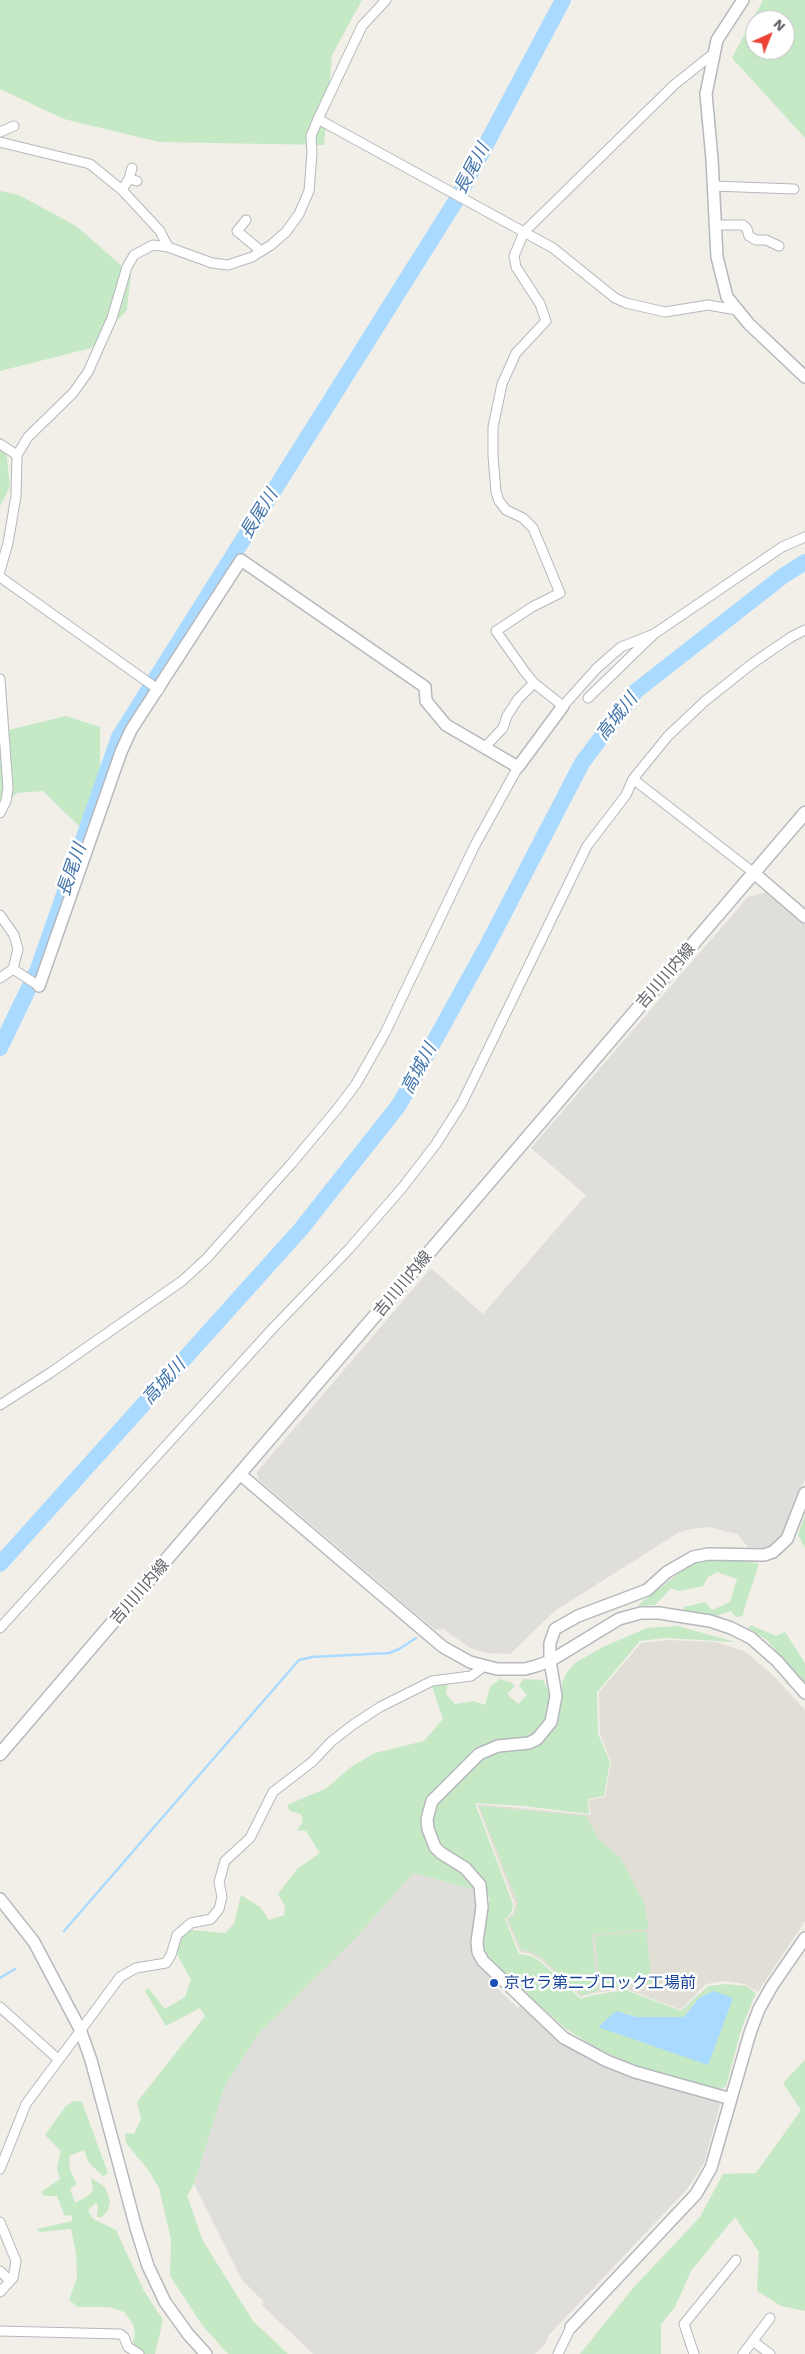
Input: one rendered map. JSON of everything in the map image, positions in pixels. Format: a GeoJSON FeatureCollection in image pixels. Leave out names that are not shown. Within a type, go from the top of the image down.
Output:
{"type":"FeatureCollection","features":[{"type":"Feature","properties":{"kind":"main road","name":"吉川川内線"},"geometry":{"type":"LineString","coordinates":[[0,1754],[241,1475],[805,813]]}},
{"type":"Feature","properties":{"kind":"street"},"geometry":{"type":"LineString","coordinates":[[0,571],[8,543],[16,496],[17,455],[28,437],[73,393],[88,372],[112,318],[127,267],[134,255],[153,245],[168,247],[212,263],[228,266],[261,252],[286,232],[299,214],[309,191],[312,153],[311,136],[318,119],[362,26],[386,0]]}},
{"type":"Feature","properties":{"kind":"street"},"geometry":{"type":"LineString","coordinates":[[743,0],[717,40],[706,94],[717,257],[727,297],[737,310],[805,377]]}},
{"type":"Feature","properties":{"kind":"street"},"geometry":{"type":"LineString","coordinates":[[563,706],[534,683],[496,630],[532,607],[560,593],[533,528],[524,518],[506,510],[496,492],[493,427],[502,384],[516,353],[546,321],[540,304],[516,267],[514,256],[524,232],[674,85],[714,53]]}},
{"type":"Feature","properties":{"kind":"street"},"geometry":{"type":"LineString","coordinates":[[318,119],[553,248],[615,298],[626,303],[665,312],[708,305],[737,310]]}},
{"type":"Feature","properties":{"kind":"street"},"geometry":{"type":"LineString","coordinates":[[0,132],[14,126]]}},
{"type":"Feature","properties":{"kind":"street"},"geometry":{"type":"LineString","coordinates":[[0,143],[90,164],[122,190],[160,231],[168,247]]}},
{"type":"Feature","properties":{"kind":"street"},"geometry":{"type":"LineString","coordinates":[[122,190],[133,180],[132,168]]}},
{"type":"Feature","properties":{"kind":"street"},"geometry":{"type":"LineString","coordinates":[[713,186],[794,189]]}},
{"type":"Feature","properties":{"kind":"street"},"geometry":{"type":"LineString","coordinates":[[246,220],[237,231],[261,252]]}},
{"type":"Feature","properties":{"kind":"street"},"geometry":{"type":"LineString","coordinates":[[715,225],[743,224],[750,236],[756,240],[766,240],[779,246]]}},
{"type":"Feature","properties":{"kind":"street"},"geometry":{"type":"LineString","coordinates":[[0,444],[17,455]]}},
{"type":"Feature","properties":{"kind":"street"},"geometry":{"type":"LineString","coordinates":[[588,698],[654,634],[782,548],[805,537]]}},
{"type":"Feature","properties":{"kind":"street"},"geometry":{"type":"LineString","coordinates":[[13,969],[38,985],[121,752],[131,730],[154,686],[241,560],[426,687],[426,701],[446,725],[518,767]]}},
{"type":"Feature","properties":{"kind":"street"},"geometry":{"type":"LineString","coordinates":[[0,577],[154,686]]}},
{"type":"Feature","properties":{"kind":"street"},"geometry":{"type":"LineString","coordinates":[[0,1628],[255,1348],[349,1249],[402,1188],[436,1144],[462,1103],[587,846],[626,795],[633,779],[668,736],[705,701],[753,662],[805,630]]}},
{"type":"Feature","properties":{"kind":"street"},"geometry":{"type":"LineString","coordinates":[[0,1405],[50,1373],[182,1281],[206,1259],[292,1163],[356,1084],[389,1025],[475,845],[518,767],[563,706],[597,668],[621,647],[654,634]]}},
{"type":"Feature","properties":{"kind":"street"},"geometry":{"type":"LineString","coordinates":[[0,678],[8,788],[6,801],[0,813]]}},
{"type":"Feature","properties":{"kind":"street"},"geometry":{"type":"LineString","coordinates":[[485,747],[503,728],[507,716],[518,699],[534,683]]}},
{"type":"Feature","properties":{"kind":"street"},"geometry":{"type":"LineString","coordinates":[[633,779],[754,872],[805,917]]}},
{"type":"Feature","properties":{"kind":"street"},"geometry":{"type":"LineString","coordinates":[[0,915],[14,935],[18,949],[13,969],[0,978]]}},
{"type":"Feature","properties":{"kind":"street"},"geometry":{"type":"LineString","coordinates":[[241,1475],[457,1657],[483,1667],[525,1669],[550,1661],[619,1619],[641,1613],[659,1613],[710,1621],[732,1628],[751,1638],[778,1660],[805,1693]]}},
{"type":"Feature","properties":{"kind":"street"},"geometry":{"type":"LineString","coordinates":[[731,2099],[635,2072],[607,2061],[564,2038],[483,1961],[478,1952],[477,1942],[483,1898],[480,1885],[465,1868],[441,1853],[431,1839],[427,1819],[432,1801],[485,1751],[498,1746],[530,1743],[537,1739],[551,1722],[556,1696],[550,1661],[550,1643],[555,1630],[578,1616],[647,1590],[667,1572],[693,1557],[708,1554],[764,1555],[773,1552],[787,1539],[805,1493]]}},
{"type":"Feature","properties":{"kind":"street"},"geometry":{"type":"LineString","coordinates":[[0,2169],[26,2104],[120,1977],[136,1968],[166,1963],[171,1955],[177,1935],[191,1923],[211,1919],[219,1908],[222,1897],[219,1882],[225,1861],[250,1838],[273,1792],[312,1762],[332,1741],[380,1707],[432,1681],[471,1676],[483,1667]]}},
{"type":"Feature","properties":{"kind":"street"},"geometry":{"type":"LineString","coordinates":[[0,1899],[34,1942],[80,2029],[91,2060],[148,2266],[165,2302],[188,2334],[206,2354]]}},
{"type":"Feature","properties":{"kind":"street"},"geometry":{"type":"LineString","coordinates":[[558,2354],[571,2327],[696,2194],[711,2168],[759,2009],[772,1986],[805,1938]]}},
{"type":"Feature","properties":{"kind":"street"},"geometry":{"type":"LineString","coordinates":[[0,2007],[58,2059]]}},
{"type":"Feature","properties":{"kind":"street"},"geometry":{"type":"LineString","coordinates":[[0,2222],[16,2261],[12,2278],[0,2292]]}},
{"type":"Feature","properties":{"kind":"street"},"geometry":{"type":"LineString","coordinates":[[694,2354],[684,2324],[736,2260]]}},
{"type":"Feature","properties":{"kind":"street"},"geometry":{"type":"LineString","coordinates":[[0,2272],[10,2281]]}},
{"type":"Feature","properties":{"kind":"street"},"geometry":{"type":"LineString","coordinates":[[742,2354],[770,2318]]}},
{"type":"Feature","properties":{"kind":"street"},"geometry":{"type":"LineString","coordinates":[[0,2331],[120,2334],[124,2337],[128,2346],[139,2354]]}},
{"type":"Feature","properties":{"kind":"street"},"geometry":{"type":"LineString","coordinates":[[752,2341],[770,2354]]}},
{"type":"Feature","properties":{"kind":"shaded area"},"geometry":{"type":"Polygon","coordinates":[[[766,892],[805,925],[805,1480],[798,1492],[783,1535],[769,1547],[749,1548],[737,1534],[709,1527],[678,1533],[556,1610],[510,1654],[486,1653],[470,1648],[443,1629],[435,1630],[258,1479],[257,1472],[431,1268],[483,1314],[586,1195],[531,1148],[748,897],[766,892]]]}},
{"type":"Feature","properties":{"kind":"shaded area"},"geometry":{"type":"Polygon","coordinates":[[[668,1640],[716,1642],[744,1651],[773,1675],[805,1710],[805,1921],[758,1992],[744,1984],[726,1981],[706,1984],[681,2010],[627,1989],[593,1993],[581,1997],[542,1961],[531,1954],[520,1952],[506,1919],[513,1913],[515,1904],[477,1804],[591,1815],[589,1800],[605,1797],[611,1762],[600,1734],[599,1692],[641,1643],[668,1640]]]}},
{"type":"Feature","properties":{"kind":"shaded area"},"geometry":{"type":"Polygon","coordinates":[[[413,1873],[476,1890],[478,1898],[471,1936],[472,1951],[479,1966],[492,1978],[489,1981],[518,2008],[520,2005],[549,2032],[574,2049],[716,2100],[720,2105],[704,2163],[688,2188],[548,2336],[546,2343],[535,2354],[313,2354],[262,2305],[264,2302],[242,2280],[194,2184],[225,2086],[259,2033],[355,1939],[413,1873]]]}},
{"type":"Feature","properties":{"kind":"green space"},"geometry":{"type":"Polygon","coordinates":[[[0,0],[362,0],[332,55],[324,145],[159,142],[64,119],[0,89],[0,0]]]}},
{"type":"Feature","properties":{"kind":"green space"},"geometry":{"type":"Polygon","coordinates":[[[763,0],[805,0],[805,138],[732,58],[745,34],[745,60],[795,60],[795,10],[758,10],[763,0]]]}},
{"type":"Feature","properties":{"kind":"green space"},"geometry":{"type":"Polygon","coordinates":[[[0,191],[19,195],[76,226],[131,274],[127,310],[91,348],[0,371],[0,191]]]}},
{"type":"Feature","properties":{"kind":"green space"},"geometry":{"type":"Polygon","coordinates":[[[0,437],[5,441],[10,487],[0,506],[0,437]]]}},
{"type":"Feature","properties":{"kind":"green space"},"geometry":{"type":"Polygon","coordinates":[[[0,687],[9,730],[66,716],[100,727],[100,782],[79,826],[43,791],[17,793],[0,808],[0,687]]]}},
{"type":"Feature","properties":{"kind":"green space"},"geometry":{"type":"Polygon","coordinates":[[[805,1514],[805,1548],[798,1535],[805,1514]]]}},
{"type":"Feature","properties":{"kind":"green space"},"geometry":{"type":"Polygon","coordinates":[[[708,1558],[740,1558],[759,1564],[743,1616],[736,1617],[731,1611],[716,1616],[684,1611],[684,1607],[705,1602],[712,1610],[730,1602],[737,1579],[717,1572],[708,1577],[703,1586],[679,1591],[671,1588],[655,1605],[637,1606],[692,1563],[708,1558]]]}},
{"type":"Feature","properties":{"kind":"green space"},"geometry":{"type":"Polygon","coordinates":[[[751,1625],[776,1636],[785,1632],[805,1663],[805,1684],[767,1640],[748,1628],[751,1625]]]}},
{"type":"Feature","properties":{"kind":"green space"},"geometry":{"type":"Polygon","coordinates":[[[677,1626],[736,1642],[665,1638],[640,1641],[597,1692],[598,1734],[610,1762],[604,1796],[588,1799],[589,1814],[523,1806],[475,1803],[513,1904],[512,1912],[505,1919],[519,1954],[531,1956],[541,1962],[581,1999],[593,1995],[626,1990],[681,2011],[708,1986],[726,1984],[746,1986],[756,1993],[742,2027],[726,2086],[719,2090],[629,2063],[595,2047],[565,2028],[502,1972],[485,1953],[483,1936],[490,1898],[476,1890],[413,1873],[355,1939],[259,2033],[225,2086],[194,2184],[187,2196],[203,2241],[253,2321],[288,2354],[228,2354],[203,2326],[170,2276],[171,2239],[159,2188],[149,2171],[126,2143],[125,2133],[134,2134],[141,2119],[137,2102],[205,2016],[200,2008],[166,2026],[145,1991],[148,1988],[165,2009],[185,1997],[191,1980],[177,1954],[180,1937],[191,1930],[225,1933],[234,1924],[241,1895],[260,1907],[269,1920],[284,1915],[285,1906],[278,1894],[297,1869],[320,1853],[306,1831],[297,1830],[303,1822],[301,1814],[290,1811],[287,1805],[325,1789],[351,1767],[375,1753],[424,1741],[443,1719],[432,1686],[439,1682],[448,1683],[446,1694],[455,1704],[474,1701],[485,1705],[490,1687],[500,1679],[510,1682],[515,1686],[507,1694],[518,1704],[527,1695],[519,1686],[523,1679],[543,1680],[550,1695],[561,1704],[562,1683],[567,1672],[575,1663],[603,1647],[647,1628],[677,1626]],[[699,1998],[684,2017],[636,2017],[616,2011],[708,2065],[699,1998]]]}},
{"type":"Feature","properties":{"kind":"green space"},"geometry":{"type":"Polygon","coordinates":[[[479,1806],[586,1816],[599,1840],[620,1857],[644,1902],[649,1929],[592,1935],[598,1991],[582,1995],[542,1958],[532,1952],[522,1950],[508,1920],[515,1914],[518,1903],[479,1806]]]}},
{"type":"Feature","properties":{"kind":"green space"},"geometry":{"type":"Polygon","coordinates":[[[646,1931],[652,1983],[600,1989],[595,1936],[646,1931]]]}},
{"type":"Feature","properties":{"kind":"green space"},"geometry":{"type":"Polygon","coordinates":[[[805,2060],[805,2311],[781,2306],[757,2291],[759,2252],[735,2217],[691,2271],[675,2307],[661,2324],[661,2354],[580,2354],[634,2287],[700,2217],[723,2174],[756,2173],[801,2110],[783,2083],[805,2060]]]}},
{"type":"Feature","properties":{"kind":"green space"},"geometry":{"type":"Polygon","coordinates":[[[74,2101],[82,2102],[108,2173],[103,2176],[89,2163],[84,2150],[69,2156],[70,2170],[77,2184],[70,2189],[75,2203],[88,2196],[93,2190],[91,2178],[105,2187],[110,2200],[108,2210],[102,2217],[97,2217],[98,2206],[96,2203],[88,2210],[93,2219],[116,2230],[144,2291],[163,2320],[155,2354],[131,2354],[135,2333],[133,2324],[124,2312],[109,2307],[78,2307],[69,2300],[77,2278],[76,2252],[71,2229],[40,2232],[37,2229],[72,2221],[72,2215],[65,2216],[57,2196],[44,2196],[41,2192],[60,2179],[57,2168],[61,2151],[45,2135],[66,2106],[74,2101]]]}},
{"type":"Feature","properties":{"kind":"water"},"geometry":{"type":"Polygon","coordinates":[[[714,1991],[733,1998],[708,2065],[598,2027],[616,2011],[636,2017],[684,2017],[699,1998],[714,1991]]]}},
{"type":"Feature","properties":{"kind":"waterway","name":"長尾川"},"geometry":{"type":"LineString","coordinates":[[0,1048],[38,969],[119,737],[457,199],[563,0]]}},
{"type":"Feature","properties":{"kind":"waterway","name":"高城川"},"geometry":{"type":"LineString","coordinates":[[0,1564],[301,1229],[399,1105],[488,944],[582,763],[636,691],[783,576],[805,562]]}},
{"type":"Feature","properties":{"kind":"waterway"},"geometry":{"type":"LineString","coordinates":[[64,1931],[299,1660],[312,1657],[389,1653],[416,1638]]}},
{"type":"Feature","properties":{"kind":"waterway"},"geometry":{"type":"LineString","coordinates":[[0,1978],[15,1969]]}},
{"type":"Feature","properties":{"kind":"place","name":"京セラ第二ブロック工場前"},"geometry":{"type":"Point","coordinates":[494,1983]}}]}
